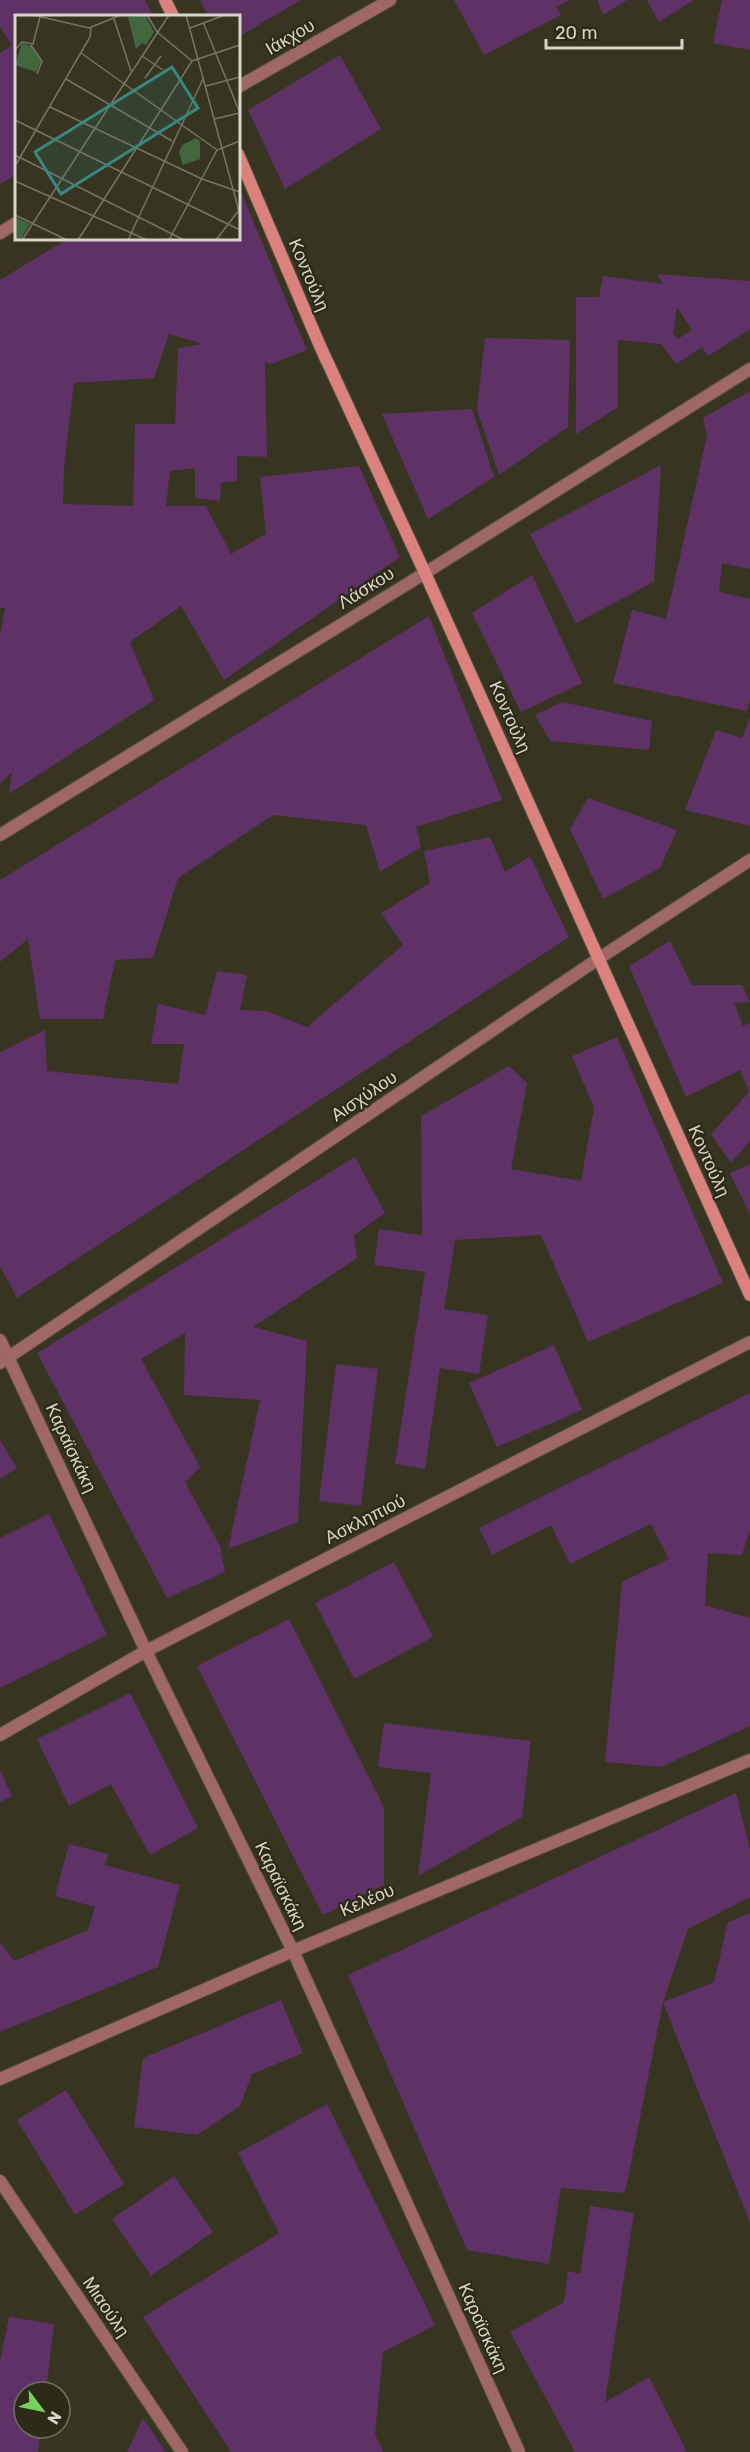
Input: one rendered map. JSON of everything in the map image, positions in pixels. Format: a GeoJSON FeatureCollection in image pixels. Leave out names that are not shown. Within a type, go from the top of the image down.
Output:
{"type":"FeatureCollection","features":[{"type":"Feature","properties":{"kind":"main road"},"geometry":{"type":"LineString","coordinates":[[165,0],[172,15]]}},
{"type":"Feature","properties":{"kind":"main road","name":"Κοντούλη"},"geometry":{"type":"LineString","coordinates":[[240,159],[320,346],[425,573],[750,1295]]}},
{"type":"Feature","properties":{"kind":"street","name":"Ιάκχου"},"geometry":{"type":"LineString","coordinates":[[240,86],[390,0]]}},
{"type":"Feature","properties":{"kind":"street"},"geometry":{"type":"LineString","coordinates":[[0,233],[15,224]]}},
{"type":"Feature","properties":{"kind":"street","name":"Λάσκου"},"geometry":{"type":"LineString","coordinates":[[0,835],[750,369]]}},
{"type":"Feature","properties":{"kind":"street","name":"Αισχύλου"},"geometry":{"type":"LineString","coordinates":[[4,1361],[598,958],[750,860]]}},
{"type":"Feature","properties":{"kind":"street","name":"Καραϊσκάκη"},"geometry":{"type":"LineString","coordinates":[[0,1340],[4,1361],[293,1951],[519,2452]]}},
{"type":"Feature","properties":{"kind":"street","name":"Ασκληπιού"},"geometry":{"type":"LineString","coordinates":[[0,1735],[146,1651],[750,1342]]}},
{"type":"Feature","properties":{"kind":"street","name":"Κελέου"},"geometry":{"type":"LineString","coordinates":[[0,2079],[293,1951],[750,1760]]}},
{"type":"Feature","properties":{"kind":"street","name":"Μιαούλη"},"geometry":{"type":"LineString","coordinates":[[0,2181],[182,2452]]}},
{"type":"Feature","properties":{"kind":"building"},"geometry":{"type":"Polygon","coordinates":[[[0,0],[145,0],[152,15],[15,15],[15,176],[0,184],[0,53],[12,45],[0,27],[0,0]]]}},
{"type":"Feature","properties":{"kind":"building"},"geometry":{"type":"Polygon","coordinates":[[[200,0],[301,0],[240,36],[240,15],[208,15],[200,0]]]}},
{"type":"Feature","properties":{"kind":"building"},"geometry":{"type":"Polygon","coordinates":[[[454,0],[570,0],[556,7],[561,15],[484,55],[454,0]]]}},
{"type":"Feature","properties":{"kind":"building"},"geometry":{"type":"Polygon","coordinates":[[[597,0],[627,0],[603,15],[597,0]]]}},
{"type":"Feature","properties":{"kind":"building"},"geometry":{"type":"Polygon","coordinates":[[[647,0],[694,0],[659,22],[647,0]]]}},
{"type":"Feature","properties":{"kind":"building"},"geometry":{"type":"Polygon","coordinates":[[[722,0],[750,0],[750,50],[713,43],[722,0]]]}},
{"type":"Feature","properties":{"kind":"building"},"geometry":{"type":"Polygon","coordinates":[[[340,55],[381,129],[285,189],[248,110],[340,55]]]}},
{"type":"Feature","properties":{"kind":"building"},"geometry":{"type":"Polygon","coordinates":[[[240,189],[307,350],[271,364],[265,362],[267,457],[237,456],[237,481],[221,483],[220,501],[195,498],[195,468],[170,471],[166,506],[206,506],[231,554],[266,534],[260,477],[359,466],[400,557],[224,680],[181,606],[130,642],[154,700],[9,794],[12,773],[0,783],[0,635],[5,608],[0,608],[0,280],[66,240],[240,240],[240,189]],[[169,334],[154,378],[74,383],[64,468],[63,504],[133,506],[135,424],[175,424],[178,348],[203,344],[169,334]]]}},
{"type":"Feature","properties":{"kind":"building"},"geometry":{"type":"Polygon","coordinates":[[[657,274],[750,281],[750,329],[708,356],[702,347],[676,364],[661,344],[618,340],[618,407],[576,434],[576,297],[599,297],[603,276],[663,284],[657,274]],[[677,307],[673,333],[678,339],[692,330],[677,307]]]}},
{"type":"Feature","properties":{"kind":"building"},"geometry":{"type":"Polygon","coordinates":[[[485,338],[570,340],[568,427],[499,475],[477,410],[485,338]]]}},
{"type":"Feature","properties":{"kind":"building"},"geometry":{"type":"Polygon","coordinates":[[[750,391],[750,569],[722,563],[719,592],[750,599],[750,698],[747,711],[613,683],[632,610],[666,619],[707,436],[703,418],[750,391]]]}},
{"type":"Feature","properties":{"kind":"building"},"geometry":{"type":"Polygon","coordinates":[[[472,409],[494,477],[428,519],[382,414],[472,409]]]}},
{"type":"Feature","properties":{"kind":"building"},"geometry":{"type":"Polygon","coordinates":[[[661,465],[654,582],[576,623],[530,534],[661,465]]]}},
{"type":"Feature","properties":{"kind":"building"},"geometry":{"type":"Polygon","coordinates":[[[532,575],[582,683],[521,712],[472,613],[532,575]]]}},
{"type":"Feature","properties":{"kind":"building"},"geometry":{"type":"Polygon","coordinates":[[[429,616],[502,800],[416,827],[421,847],[380,872],[366,825],[273,815],[178,878],[153,958],[115,960],[103,1019],[40,1019],[28,939],[0,962],[0,880],[429,616]]]}},
{"type":"Feature","properties":{"kind":"building"},"geometry":{"type":"Polygon","coordinates":[[[562,702],[652,721],[649,750],[550,741],[535,715],[562,702]]]}},
{"type":"Feature","properties":{"kind":"building"},"geometry":{"type":"Polygon","coordinates":[[[750,717],[750,826],[685,810],[716,730],[742,738],[750,717]]]}},
{"type":"Feature","properties":{"kind":"building"},"geometry":{"type":"Polygon","coordinates":[[[588,798],[677,830],[660,868],[603,899],[570,829],[588,798]]]}},
{"type":"Feature","properties":{"kind":"building"},"geometry":{"type":"Polygon","coordinates":[[[490,837],[505,872],[530,856],[569,937],[17,1298],[0,1266],[0,1052],[45,1030],[47,1071],[178,1084],[184,1044],[151,1044],[158,1004],[205,1015],[217,971],[247,975],[240,1010],[267,1011],[307,1027],[403,945],[381,913],[430,883],[424,851],[490,837]]]}},
{"type":"Feature","properties":{"kind":"building"},"geometry":{"type":"Polygon","coordinates":[[[670,941],[692,985],[742,985],[750,1002],[734,1003],[743,1026],[750,1023],[750,1141],[731,1163],[711,1134],[749,1092],[740,1070],[686,1097],[629,966],[670,941]]]}},
{"type":"Feature","properties":{"kind":"building"},"geometry":{"type":"Polygon","coordinates":[[[617,1037],[723,1283],[588,1342],[541,1235],[455,1240],[444,1309],[488,1315],[479,1374],[440,1368],[425,1469],[395,1464],[425,1272],[374,1265],[379,1229],[422,1235],[421,1116],[509,1066],[527,1083],[511,1169],[581,1181],[594,1108],[572,1056],[617,1037]]]}},
{"type":"Feature","properties":{"kind":"building"},"geometry":{"type":"Polygon","coordinates":[[[355,1157],[385,1213],[354,1235],[357,1258],[253,1327],[307,1341],[298,1522],[228,1549],[260,1400],[184,1395],[185,1333],[141,1359],[200,1467],[185,1482],[220,1546],[225,1572],[167,1598],[37,1353],[355,1157]]]}},
{"type":"Feature","properties":{"kind":"building"},"geometry":{"type":"Polygon","coordinates":[[[750,1164],[750,1215],[730,1173],[750,1164]]]}},
{"type":"Feature","properties":{"kind":"building"},"geometry":{"type":"Polygon","coordinates":[[[554,1345],[582,1410],[497,1447],[469,1383],[554,1345]]]}},
{"type":"Feature","properties":{"kind":"building"},"geometry":{"type":"Polygon","coordinates":[[[336,1364],[378,1369],[361,1506],[319,1501],[336,1364]]]}},
{"type":"Feature","properties":{"kind":"building"},"geometry":{"type":"Polygon","coordinates":[[[750,1393],[750,1529],[742,1555],[708,1553],[705,1605],[750,1618],[750,1726],[661,1767],[605,1762],[622,1582],[669,1559],[651,1524],[570,1564],[551,1525],[492,1555],[479,1528],[750,1393]]]}},
{"type":"Feature","properties":{"kind":"building"},"geometry":{"type":"Polygon","coordinates":[[[0,1440],[17,1468],[0,1479],[0,1440]]]}},
{"type":"Feature","properties":{"kind":"building"},"geometry":{"type":"Polygon","coordinates":[[[49,1514],[107,1635],[0,1688],[0,1538],[49,1514]]]}},
{"type":"Feature","properties":{"kind":"building"},"geometry":{"type":"Polygon","coordinates":[[[394,1562],[433,1637],[354,1679],[315,1603],[394,1562]]]}},
{"type":"Feature","properties":{"kind":"building"},"geometry":{"type":"Polygon","coordinates":[[[289,1619],[384,1807],[384,1885],[323,1915],[197,1666],[289,1619]]]}},
{"type":"Feature","properties":{"kind":"building"},"geometry":{"type":"Polygon","coordinates":[[[130,1693],[198,1828],[150,1855],[111,1784],[69,1806],[37,1739],[130,1693]]]}},
{"type":"Feature","properties":{"kind":"building"},"geometry":{"type":"Polygon","coordinates":[[[384,1723],[531,1741],[522,1817],[418,1876],[431,1773],[378,1767],[384,1723]]]}},
{"type":"Feature","properties":{"kind":"building"},"geometry":{"type":"Polygon","coordinates":[[[0,1770],[12,1796],[0,1802],[0,1770]]]}},
{"type":"Feature","properties":{"kind":"building"},"geometry":{"type":"Polygon","coordinates":[[[736,1793],[750,1850],[750,1897],[688,1929],[663,2002],[625,2193],[561,2188],[549,2264],[467,2250],[348,1975],[736,1793]]]}},
{"type":"Feature","properties":{"kind":"building"},"geometry":{"type":"Polygon","coordinates":[[[69,1844],[108,1854],[105,1865],[180,1885],[158,1967],[0,2032],[0,1942],[14,1961],[88,1930],[95,1907],[55,1896],[69,1844]]]}},
{"type":"Feature","properties":{"kind":"building"},"geometry":{"type":"Polygon","coordinates":[[[750,1913],[750,2223],[663,2002],[714,1982],[728,1922],[750,1913]]]}},
{"type":"Feature","properties":{"kind":"building"},"geometry":{"type":"Polygon","coordinates":[[[281,2000],[303,2053],[252,2074],[240,2106],[197,2135],[134,2127],[143,2058],[281,2000]]]}},
{"type":"Feature","properties":{"kind":"building"},"geometry":{"type":"Polygon","coordinates":[[[66,2090],[124,2184],[75,2215],[17,2120],[66,2090]]]}},
{"type":"Feature","properties":{"kind":"building"},"geometry":{"type":"Polygon","coordinates":[[[327,2104],[435,2325],[383,2352],[375,2435],[384,2452],[231,2452],[143,2317],[279,2233],[238,2153],[327,2104]]]}},
{"type":"Feature","properties":{"kind":"building"},"geometry":{"type":"Polygon","coordinates":[[[174,2176],[213,2232],[151,2276],[112,2219],[174,2176]]]}},
{"type":"Feature","properties":{"kind":"building"},"geometry":{"type":"Polygon","coordinates":[[[590,2206],[634,2213],[605,2402],[649,2377],[687,2452],[575,2452],[510,2332],[564,2302],[568,2271],[580,2274],[590,2206]]]}},
{"type":"Feature","properties":{"kind":"building"},"geometry":{"type":"Polygon","coordinates":[[[9,2317],[54,2324],[47,2380],[12,2380],[12,2440],[40,2440],[38,2452],[0,2452],[0,2361],[9,2317]]]}},
{"type":"Feature","properties":{"kind":"building"},"geometry":{"type":"Polygon","coordinates":[[[143,2418],[166,2452],[127,2452],[143,2418]]]}}]}
